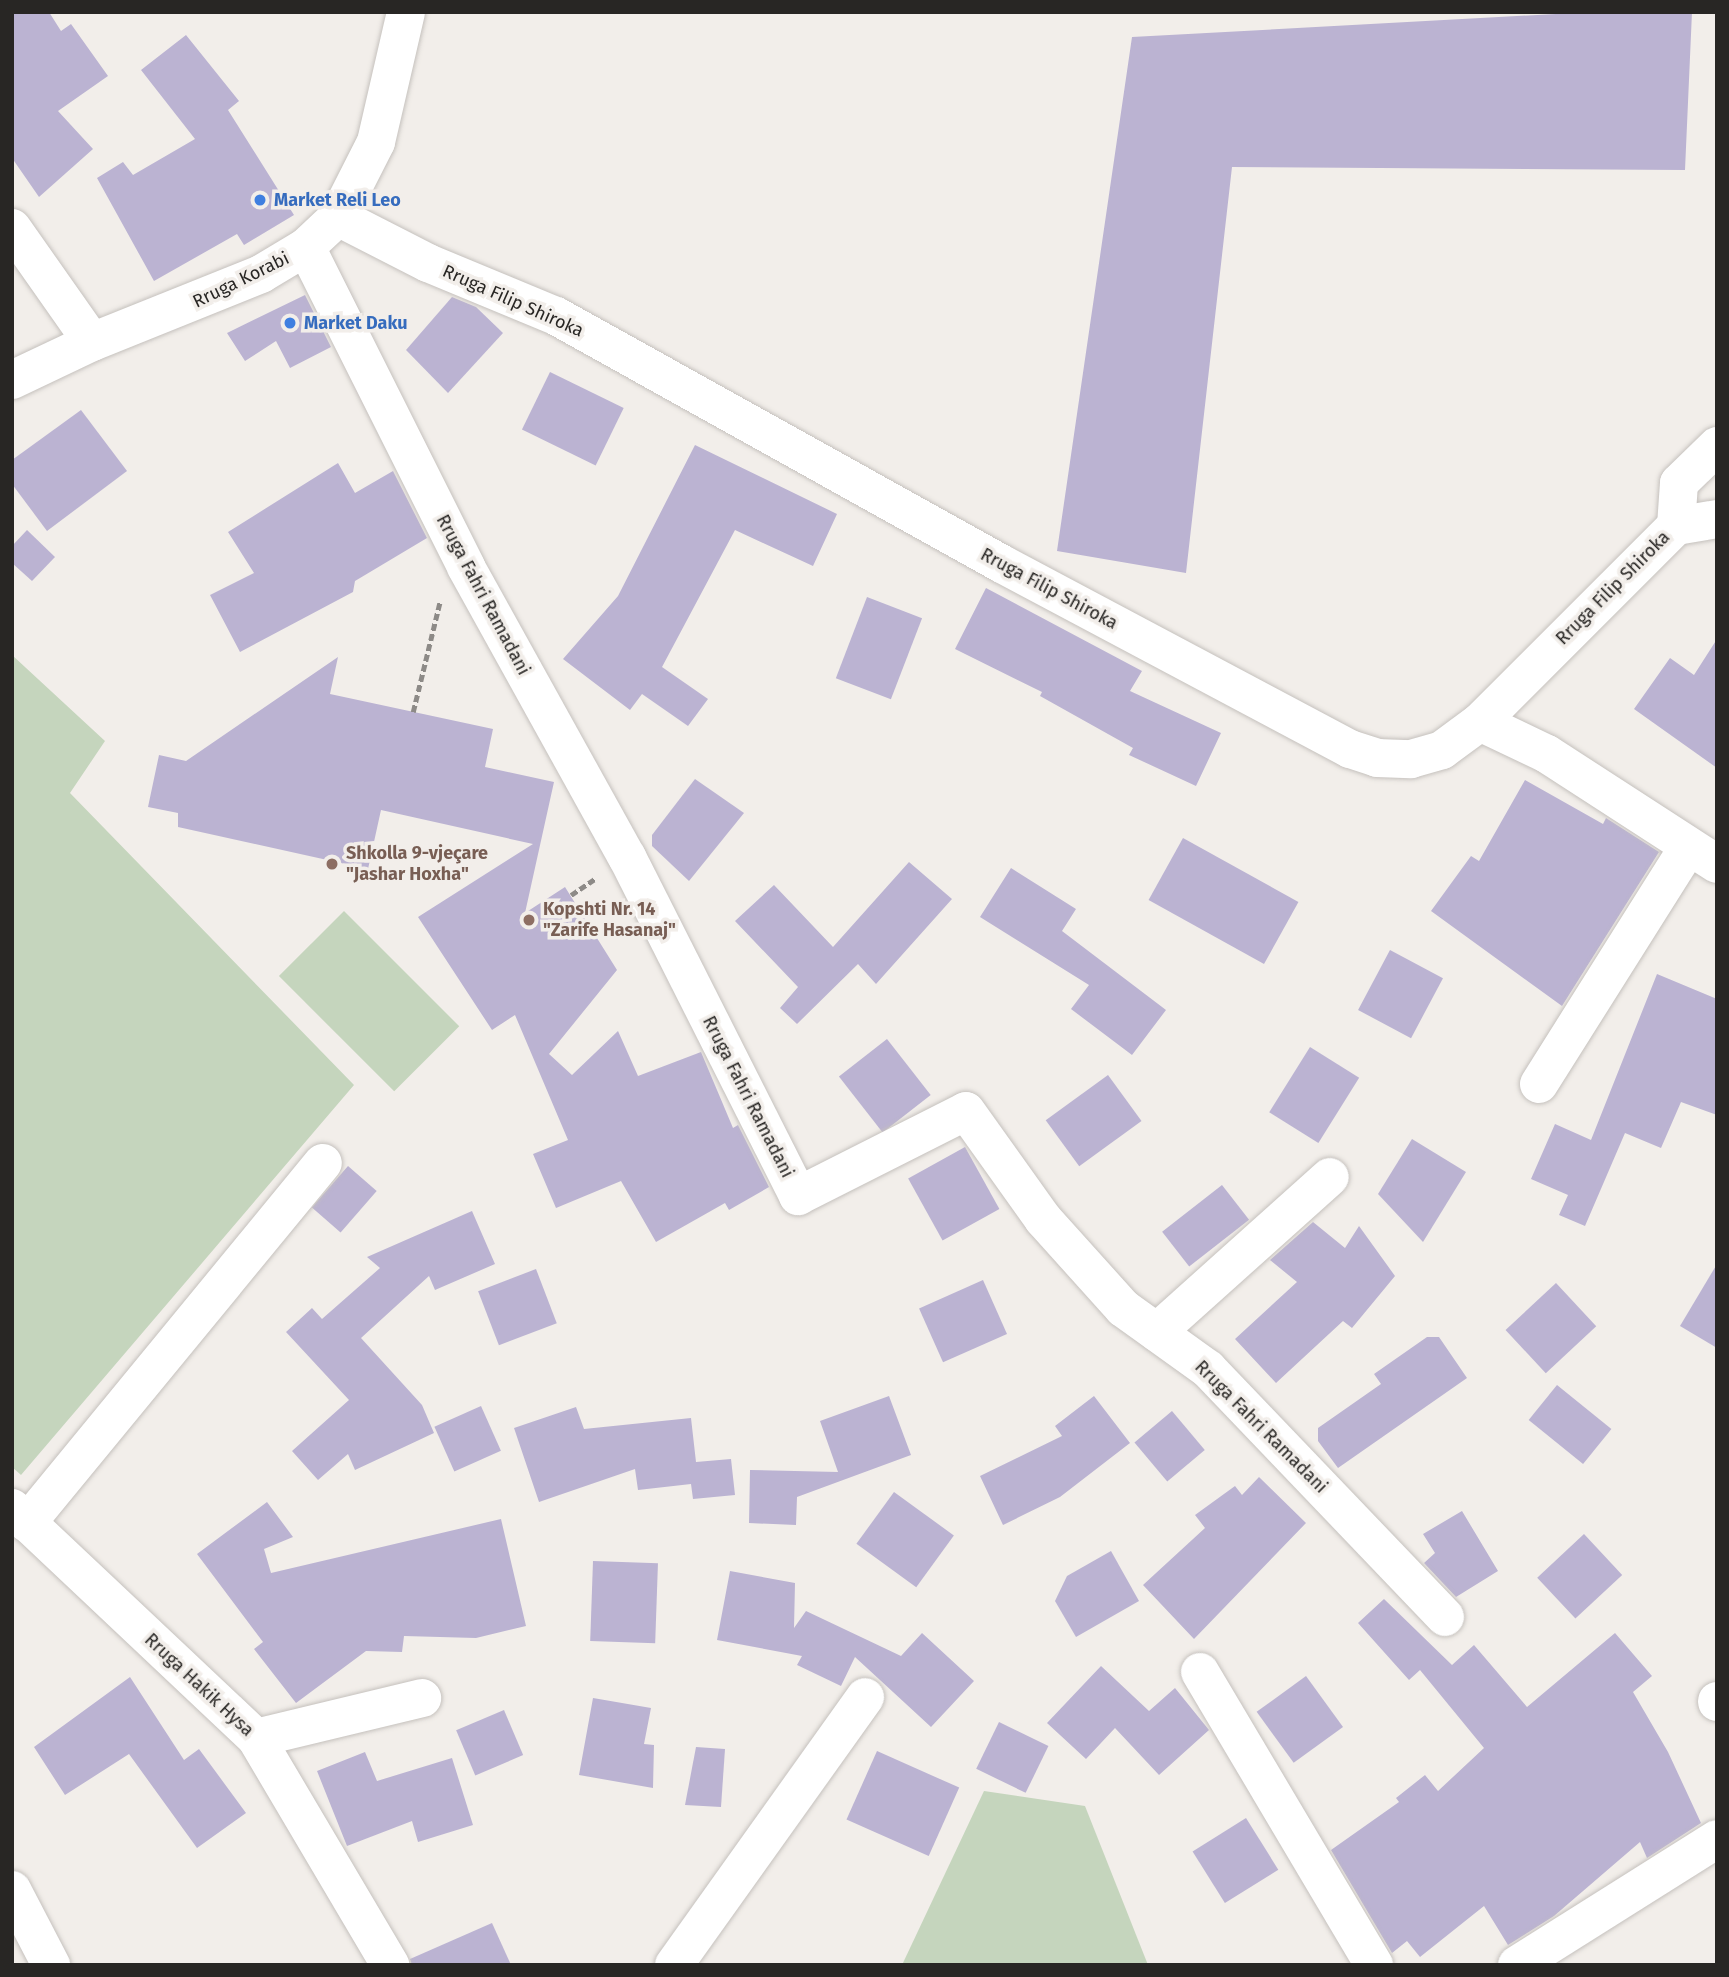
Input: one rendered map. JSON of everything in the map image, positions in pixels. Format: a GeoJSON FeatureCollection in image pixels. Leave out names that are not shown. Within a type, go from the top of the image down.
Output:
{"type":"FeatureCollection","features":[{"type":"Feature","properties":{"kind":"street","name":"Rruga Korabi"},"geometry":{"type":"LineString","coordinates":[[12,380],[92,342],[221,293],[306,247],[338,217],[376,142],[406,12]]}},
{"type":"Feature","properties":{"kind":"street","name":"Rruga Filip Shiroka"},"geometry":{"type":"LineString","coordinates":[[338,217],[428,263],[556,316],[1350,749],[1377,758],[1411,759],[1443,750],[1480,722],[1676,526],[1717,519]]}},
{"type":"Feature","properties":{"kind":"street"},"geometry":{"type":"LineString","coordinates":[[12,228],[92,342]]}},
{"type":"Feature","properties":{"kind":"street","name":"Rruga Fahri Ramadani"},"geometry":{"type":"LineString","coordinates":[[306,247],[466,567],[627,857],[797,1196],[966,1111],[1043,1219],[1124,1308],[1208,1368],[1445,1617]]}},
{"type":"Feature","properties":{"kind":"street"},"geometry":{"type":"LineString","coordinates":[[1676,526],[1679,483],[1717,446]]}},
{"type":"Feature","properties":{"kind":"street"},"geometry":{"type":"LineString","coordinates":[[1480,722],[1547,754],[1703,855],[1539,1084]]}},
{"type":"Feature","properties":{"kind":"street"},"geometry":{"type":"LineString","coordinates":[[20,1515],[323,1163]]}},
{"type":"Feature","properties":{"kind":"street"},"geometry":{"type":"LineString","coordinates":[[1157,1332],[1330,1177]]}},
{"type":"Feature","properties":{"kind":"street","name":"Rruga Hakik Hysa"},"geometry":{"type":"LineString","coordinates":[[20,1515],[256,1738],[390,1965]]}},
{"type":"Feature","properties":{"kind":"street"},"geometry":{"type":"LineString","coordinates":[[1200,1672],[1374,1965]]}},
{"type":"Feature","properties":{"kind":"street"},"geometry":{"type":"LineString","coordinates":[[256,1738],[422,1698]]}},
{"type":"Feature","properties":{"kind":"street"},"geometry":{"type":"LineString","coordinates":[[674,1965],[865,1698]]}},
{"type":"Feature","properties":{"kind":"street"},"geometry":{"type":"LineString","coordinates":[[1517,1965],[1717,1839]]}},
{"type":"Feature","properties":{"kind":"street"},"geometry":{"type":"LineString","coordinates":[[12,1890],[51,1965]]}},
{"type":"Feature","properties":{"kind":"path"},"geometry":{"type":"LineString","coordinates":[[413,712],[441,595]]}},
{"type":"Feature","properties":{"kind":"green space"},"geometry":{"type":"Polygon","coordinates":[[[12,655],[105,741],[70,793],[354,1085],[21,1475],[12,1467],[12,655]]]}},
{"type":"Feature","properties":{"kind":"green space"},"geometry":{"type":"Polygon","coordinates":[[[344,911],[459,1026],[394,1091],[279,976],[344,911]]]}},
{"type":"Feature","properties":{"kind":"green space"},"geometry":{"type":"Polygon","coordinates":[[[984,1791],[1085,1806],[1148,1965],[902,1965],[984,1791]]]}},
{"type":"Feature","properties":{"kind":"building"},"geometry":{"type":"Polygon","coordinates":[[[12,12],[49,12],[61,31],[71,24],[108,76],[58,111],[93,149],[39,197],[12,158],[12,12]]]}},
{"type":"Feature","properties":{"kind":"building"},"geometry":{"type":"Polygon","coordinates":[[[1592,12],[1692,12],[1685,170],[1232,167],[1186,573],[1057,551],[1132,37],[1592,12]]]}},
{"type":"Feature","properties":{"kind":"building"},"geometry":{"type":"Polygon","coordinates":[[[186,35],[239,101],[228,110],[294,215],[244,245],[237,234],[154,281],[97,178],[123,162],[133,175],[195,139],[141,70],[186,35]]]}},
{"type":"Feature","properties":{"kind":"building"},"geometry":{"type":"Polygon","coordinates":[[[305,295],[331,347],[290,368],[276,341],[245,361],[227,333],[305,295]]]}},
{"type":"Feature","properties":{"kind":"building"},"geometry":{"type":"Polygon","coordinates":[[[452,297],[476,307],[503,333],[448,393],[406,350],[452,297]]]}},
{"type":"Feature","properties":{"kind":"building"},"geometry":{"type":"Polygon","coordinates":[[[550,372],[624,408],[596,465],[522,430],[550,372]]]}},
{"type":"Feature","properties":{"kind":"building"},"geometry":{"type":"Polygon","coordinates":[[[81,410],[127,471],[47,531],[12,484],[12,460],[81,410]]]}},
{"type":"Feature","properties":{"kind":"building"},"geometry":{"type":"Polygon","coordinates":[[[695,445],[837,514],[813,566],[735,530],[662,667],[708,699],[688,726],[642,694],[630,710],[563,659],[618,596],[695,445]]]}},
{"type":"Feature","properties":{"kind":"building"},"geometry":{"type":"Polygon","coordinates":[[[338,463],[355,493],[393,471],[427,538],[355,581],[353,592],[240,652],[210,595],[254,573],[228,532],[338,463]]]}},
{"type":"Feature","properties":{"kind":"building"},"geometry":{"type":"Polygon","coordinates":[[[27,530],[55,557],[32,581],[12,563],[12,546],[27,530]]]}},
{"type":"Feature","properties":{"kind":"building"},"geometry":{"type":"Polygon","coordinates":[[[986,588],[1142,671],[1130,691],[1221,733],[1196,786],[1129,755],[1133,748],[1040,696],[1042,692],[955,649],[986,588]]]}},
{"type":"Feature","properties":{"kind":"building"},"geometry":{"type":"Polygon","coordinates":[[[867,597],[922,618],[891,699],[836,678],[867,597]]]}},
{"type":"Feature","properties":{"kind":"building"},"geometry":{"type":"Polygon","coordinates":[[[1717,639],[1717,768],[1634,709],[1670,658],[1694,675],[1717,639]]]}},
{"type":"Feature","properties":{"kind":"building"},"geometry":{"type":"Polygon","coordinates":[[[338,657],[330,694],[493,729],[485,767],[554,782],[525,913],[565,887],[617,970],[549,1054],[572,1075],[618,1031],[638,1076],[701,1052],[733,1128],[738,1125],[769,1187],[729,1210],[725,1203],[656,1242],[621,1181],[556,1208],[533,1154],[568,1140],[515,1015],[492,1030],[418,917],[533,844],[381,810],[368,869],[178,827],[178,813],[148,807],[159,755],[186,761],[338,657]]]}},
{"type":"Feature","properties":{"kind":"building"},"geometry":{"type":"Polygon","coordinates":[[[695,779],[744,813],[689,881],[652,846],[652,835],[695,779]]]}},
{"type":"Feature","properties":{"kind":"building"},"geometry":{"type":"Polygon","coordinates":[[[1525,780],[1603,824],[1606,818],[1659,852],[1562,1006],[1431,911],[1471,856],[1479,861],[1525,780]]]}},
{"type":"Feature","properties":{"kind":"building"},"geometry":{"type":"Polygon","coordinates":[[[1183,838],[1298,902],[1264,964],[1149,900],[1183,838]]]}},
{"type":"Feature","properties":{"kind":"building"},"geometry":{"type":"Polygon","coordinates":[[[909,862],[952,899],[876,984],[858,964],[797,1024],[780,1008],[798,987],[735,921],[774,885],[833,947],[909,862]]]}},
{"type":"Feature","properties":{"kind":"building"},"geometry":{"type":"Polygon","coordinates":[[[1011,868],[1076,909],[1062,931],[1166,1010],[1132,1055],[1071,1009],[1089,985],[980,917],[1011,868]]]}},
{"type":"Feature","properties":{"kind":"building"},"geometry":{"type":"Polygon","coordinates":[[[1390,950],[1443,978],[1411,1038],[1358,1010],[1390,950]]]}},
{"type":"Feature","properties":{"kind":"building"},"geometry":{"type":"Polygon","coordinates":[[[1657,974],[1717,999],[1717,1115],[1681,1102],[1661,1148],[1625,1133],[1585,1226],[1559,1215],[1568,1195],[1531,1179],[1555,1124],[1591,1140],[1657,974]]]}},
{"type":"Feature","properties":{"kind":"building"},"geometry":{"type":"Polygon","coordinates":[[[887,1039],[931,1095],[883,1133],[839,1077],[887,1039]]]}},
{"type":"Feature","properties":{"kind":"building"},"geometry":{"type":"Polygon","coordinates":[[[1310,1047],[1359,1078],[1318,1143],[1269,1112],[1310,1047]]]}},
{"type":"Feature","properties":{"kind":"building"},"geometry":{"type":"Polygon","coordinates":[[[1108,1075],[1142,1121],[1079,1166],[1046,1120],[1108,1075]]]}},
{"type":"Feature","properties":{"kind":"building"},"geometry":{"type":"Polygon","coordinates":[[[1412,1139],[1466,1172],[1423,1242],[1378,1194],[1412,1139]]]}},
{"type":"Feature","properties":{"kind":"building"},"geometry":{"type":"Polygon","coordinates":[[[965,1147],[999,1209],[943,1241],[908,1179],[965,1147]]]}},
{"type":"Feature","properties":{"kind":"building"},"geometry":{"type":"Polygon","coordinates":[[[348,1166],[377,1191],[341,1232],[312,1208],[348,1166]]]}},
{"type":"Feature","properties":{"kind":"building"},"geometry":{"type":"Polygon","coordinates":[[[1222,1185],[1249,1220],[1189,1266],[1162,1232],[1222,1185]]]}},
{"type":"Feature","properties":{"kind":"building"},"geometry":{"type":"Polygon","coordinates":[[[472,1211],[495,1264],[435,1290],[429,1276],[361,1338],[422,1405],[434,1433],[355,1470],[348,1454],[318,1480],[292,1451],[349,1400],[286,1332],[312,1308],[322,1319],[380,1268],[367,1257],[472,1211]]]}},
{"type":"Feature","properties":{"kind":"building"},"geometry":{"type":"Polygon","coordinates":[[[1313,1222],[1345,1248],[1359,1226],[1395,1276],[1352,1328],[1343,1321],[1276,1383],[1235,1339],[1297,1282],[1270,1260],[1313,1222]]]}},
{"type":"Feature","properties":{"kind":"building"},"geometry":{"type":"Polygon","coordinates":[[[1717,1264],[1717,1348],[1680,1326],[1717,1264]]]}},
{"type":"Feature","properties":{"kind":"building"},"geometry":{"type":"Polygon","coordinates":[[[536,1269],[557,1323],[499,1345],[478,1291],[536,1269]]]}},
{"type":"Feature","properties":{"kind":"building"},"geometry":{"type":"Polygon","coordinates":[[[983,1280],[1007,1334],[943,1362],[919,1308],[983,1280]]]}},
{"type":"Feature","properties":{"kind":"building"},"geometry":{"type":"Polygon","coordinates":[[[1556,1283],[1596,1326],[1546,1373],[1506,1330],[1556,1283]]]}},
{"type":"Feature","properties":{"kind":"building"},"geometry":{"type":"Polygon","coordinates":[[[1427,1337],[1439,1337],[1467,1378],[1338,1468],[1318,1441],[1318,1428],[1381,1384],[1374,1374],[1427,1337]]]}},
{"type":"Feature","properties":{"kind":"building"},"geometry":{"type":"Polygon","coordinates":[[[1557,1385],[1611,1429],[1583,1464],[1529,1420],[1557,1385]]]}},
{"type":"Feature","properties":{"kind":"building"},"geometry":{"type":"Polygon","coordinates":[[[889,1396],[911,1455],[797,1497],[796,1525],[749,1523],[750,1470],[838,1472],[820,1421],[889,1396]]]}},
{"type":"Feature","properties":{"kind":"building"},"geometry":{"type":"Polygon","coordinates":[[[1094,1396],[1130,1443],[1060,1497],[1003,1525],[980,1476],[1062,1436],[1055,1426],[1094,1396]]]}},
{"type":"Feature","properties":{"kind":"building"},"geometry":{"type":"Polygon","coordinates":[[[481,1406],[501,1451],[454,1472],[434,1427],[481,1406]]]}},
{"type":"Feature","properties":{"kind":"building"},"geometry":{"type":"Polygon","coordinates":[[[576,1407],[584,1429],[691,1418],[696,1462],[731,1459],[735,1495],[693,1499],[691,1484],[638,1490],[635,1469],[539,1502],[514,1428],[576,1407]]]}},
{"type":"Feature","properties":{"kind":"building"},"geometry":{"type":"Polygon","coordinates":[[[1172,1411],[1205,1450],[1167,1482],[1134,1442],[1172,1411]]]}},
{"type":"Feature","properties":{"kind":"building"},"geometry":{"type":"Polygon","coordinates":[[[1259,1477],[1306,1523],[1194,1639],[1143,1585],[1205,1528],[1195,1515],[1235,1486],[1242,1495],[1259,1477]]]}},
{"type":"Feature","properties":{"kind":"building"},"geometry":{"type":"Polygon","coordinates":[[[894,1492],[954,1535],[916,1587],[856,1544],[894,1492]]]}},
{"type":"Feature","properties":{"kind":"building"},"geometry":{"type":"Polygon","coordinates":[[[267,1502],[293,1537],[264,1549],[271,1573],[501,1519],[526,1626],[476,1638],[404,1636],[402,1652],[366,1651],[296,1703],[254,1649],[263,1642],[197,1554],[267,1502]]]}},
{"type":"Feature","properties":{"kind":"building"},"geometry":{"type":"Polygon","coordinates":[[[1462,1511],[1498,1571],[1456,1597],[1424,1563],[1435,1553],[1423,1534],[1462,1511]]]}},
{"type":"Feature","properties":{"kind":"building"},"geometry":{"type":"Polygon","coordinates":[[[1584,1534],[1622,1575],[1575,1619],[1537,1578],[1584,1534]]]}},
{"type":"Feature","properties":{"kind":"building"},"geometry":{"type":"Polygon","coordinates":[[[1111,1551],[1139,1601],[1076,1637],[1055,1601],[1067,1576],[1111,1551]]]}},
{"type":"Feature","properties":{"kind":"building"},"geometry":{"type":"Polygon","coordinates":[[[593,1561],[658,1563],[655,1643],[590,1641],[593,1561]]]}},
{"type":"Feature","properties":{"kind":"building"},"geometry":{"type":"Polygon","coordinates":[[[730,1571],[795,1583],[794,1628],[806,1611],[901,1656],[922,1633],[974,1681],[931,1727],[855,1657],[841,1686],[797,1665],[802,1656],[717,1640],[730,1571]]]}},
{"type":"Feature","properties":{"kind":"building"},"geometry":{"type":"Polygon","coordinates":[[[1384,1599],[1452,1665],[1474,1645],[1527,1707],[1615,1633],[1652,1676],[1633,1692],[1668,1752],[1701,1823],[1647,1858],[1640,1842],[1554,1916],[1508,1945],[1484,1906],[1420,1957],[1407,1941],[1392,1953],[1331,1850],[1399,1802],[1396,1798],[1425,1775],[1438,1791],[1484,1748],[1420,1670],[1409,1680],[1358,1623],[1384,1599]]]}},
{"type":"Feature","properties":{"kind":"building"},"geometry":{"type":"Polygon","coordinates":[[[1101,1666],[1149,1711],[1175,1688],[1209,1730],[1159,1775],[1115,1728],[1086,1759],[1047,1723],[1101,1666]]]}},
{"type":"Feature","properties":{"kind":"building"},"geometry":{"type":"Polygon","coordinates":[[[1306,1676],[1343,1727],[1294,1763],[1257,1712],[1306,1676]]]}},
{"type":"Feature","properties":{"kind":"building"},"geometry":{"type":"Polygon","coordinates":[[[130,1677],[184,1760],[199,1749],[246,1813],[197,1848],[129,1754],[65,1795],[34,1747],[130,1677]]]}},
{"type":"Feature","properties":{"kind":"building"},"geometry":{"type":"Polygon","coordinates":[[[593,1698],[651,1708],[644,1744],[654,1745],[653,1788],[579,1775],[593,1698]]]}},
{"type":"Feature","properties":{"kind":"building"},"geometry":{"type":"Polygon","coordinates":[[[504,1710],[523,1755],[475,1775],[456,1730],[504,1710]]]}},
{"type":"Feature","properties":{"kind":"building"},"geometry":{"type":"Polygon","coordinates":[[[999,1722],[1048,1746],[1026,1793],[976,1769],[999,1722]]]}},
{"type":"Feature","properties":{"kind":"building"},"geometry":{"type":"Polygon","coordinates":[[[696,1747],[725,1749],[721,1807],[685,1805],[696,1747]]]}},
{"type":"Feature","properties":{"kind":"building"},"geometry":{"type":"Polygon","coordinates":[[[877,1751],[959,1788],[929,1856],[846,1820],[877,1751]]]}},
{"type":"Feature","properties":{"kind":"building"},"geometry":{"type":"Polygon","coordinates":[[[365,1752],[377,1781],[452,1758],[473,1825],[418,1842],[412,1821],[347,1846],[317,1771],[365,1752]]]}},
{"type":"Feature","properties":{"kind":"building"},"geometry":{"type":"Polygon","coordinates":[[[1246,1818],[1278,1870],[1225,1903],[1193,1851],[1246,1818]]]}},
{"type":"Feature","properties":{"kind":"building"},"geometry":{"type":"Polygon","coordinates":[[[492,1923],[511,1965],[412,1965],[410,1959],[492,1923]]]}},
{"type":"Feature","properties":{"kind":"place","name":"Market Reli Leo"},"geometry":{"type":"Point","coordinates":[260,200]}},
{"type":"Feature","properties":{"kind":"place","name":"Market Daku"},"geometry":{"type":"Point","coordinates":[290,323]}},
{"type":"Feature","properties":{"kind":"place","name":"Shkolla 9-vjeçare \"Jashar Hoxha\""},"geometry":{"type":"Point","coordinates":[332,864]}},
{"type":"Feature","properties":{"kind":"place","name":"Kopshti Nr. 14 \"Zarife Hasanaj\""},"geometry":{"type":"Point","coordinates":[529,920]}}]}
